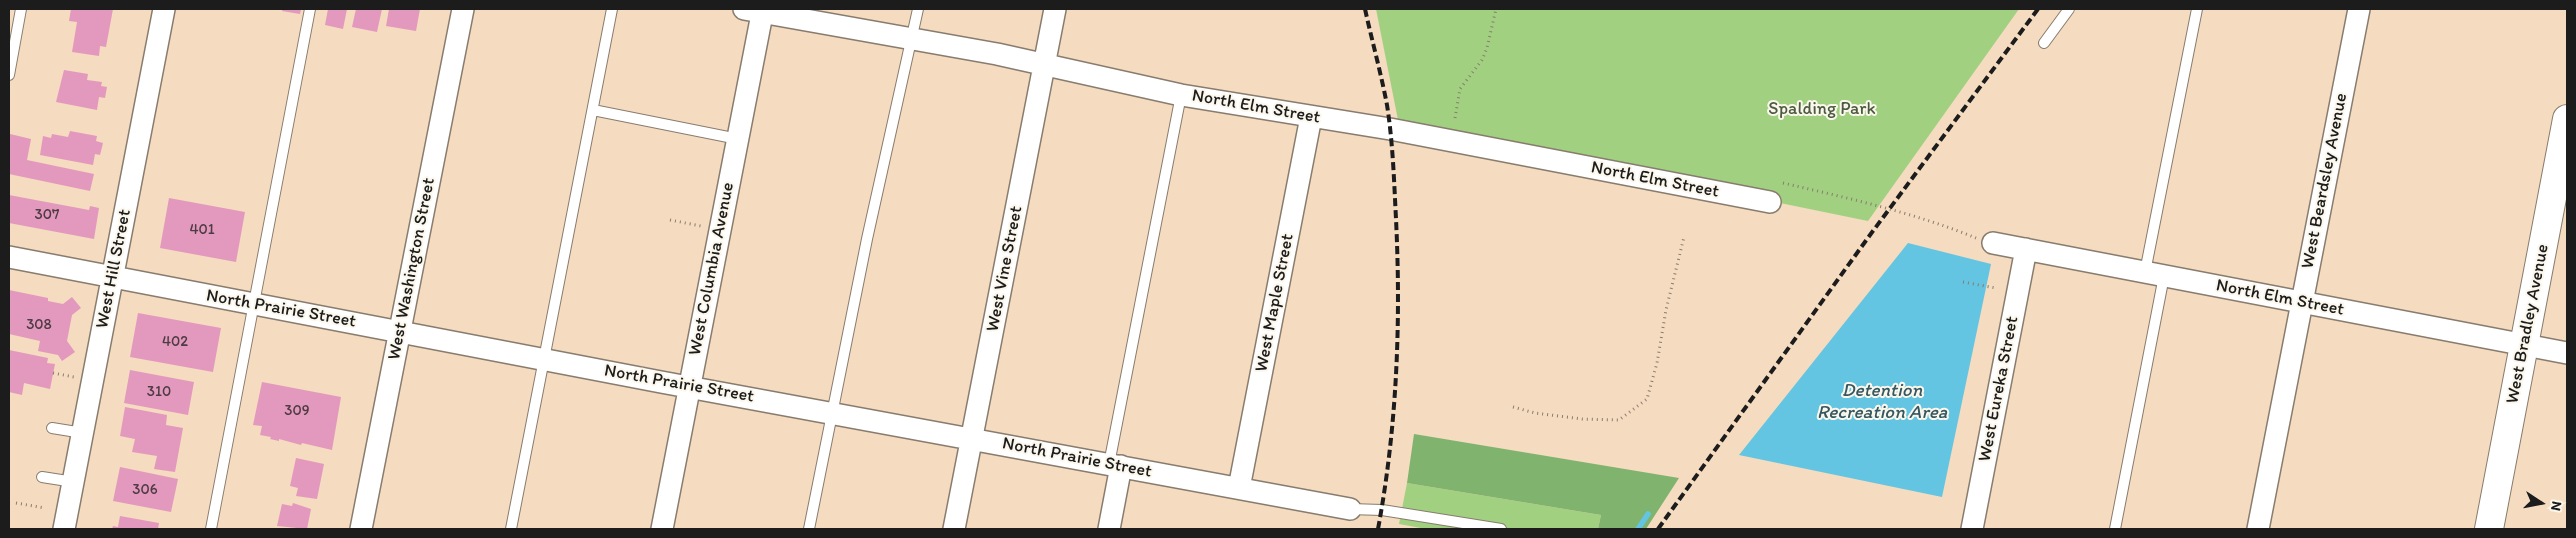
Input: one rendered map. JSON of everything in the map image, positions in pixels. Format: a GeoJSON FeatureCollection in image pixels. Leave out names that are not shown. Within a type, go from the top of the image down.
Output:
{"type":"FeatureCollection","features":[{"type":"Feature","properties":{"kind":"main road","name":"West Bradley Avenue"},"geometry":{"type":"LineString","coordinates":[[2489,529],[2567,119]]}},
{"type":"Feature","properties":{"kind":"street","name":"West Hill Street"},"geometry":{"type":"LineString","coordinates":[[64,529],[164,9]]}},
{"type":"Feature","properties":{"kind":"street","name":"West Washington Street"},"geometry":{"type":"LineString","coordinates":[[361,529],[463,9]]}},
{"type":"Feature","properties":{"kind":"street","name":"West Vine Street"},"geometry":{"type":"LineString","coordinates":[[954,529],[1055,9]]}},
{"type":"Feature","properties":{"kind":"street","name":"West Beardsley Avenue"},"geometry":{"type":"LineString","coordinates":[[2258,529],[2358,9]]}},
{"type":"Feature","properties":{"kind":"street","name":"North Elm Street"},"geometry":{"type":"LineString","coordinates":[[756,10],[997,54],[1181,95],[1311,117],[1770,202]]}},
{"type":"Feature","properties":{"kind":"street","name":"West Columbia Avenue"},"geometry":{"type":"LineString","coordinates":[[662,529],[738,139],[756,10]]}},
{"type":"Feature","properties":{"kind":"street","name":"West Maple Street"},"geometry":{"type":"LineString","coordinates":[[1239,488],[1311,117]]}},
{"type":"Feature","properties":{"kind":"street","name":"North Elm Street"},"geometry":{"type":"LineString","coordinates":[[1986,241],[2567,352]]}},
{"type":"Feature","properties":{"kind":"street","name":"West Eureka Street"},"geometry":{"type":"LineString","coordinates":[[1972,529],[2026,249]]}},
{"type":"Feature","properties":{"kind":"street","name":"North Prairie Street"},"geometry":{"type":"LineString","coordinates":[[9,257],[544,360],[972,438],[1350,510]]}},
{"type":"Feature","properties":{"kind":"street"},"geometry":{"type":"LineString","coordinates":[[1109,529],[1115,465]]}},
{"type":"Feature","properties":{"kind":"lane"},"geometry":{"type":"LineString","coordinates":[[9,75],[22,9]]}},
{"type":"Feature","properties":{"kind":"lane"},"geometry":{"type":"LineString","coordinates":[[211,529],[310,9]]}},
{"type":"Feature","properties":{"kind":"lane"},"geometry":{"type":"LineString","coordinates":[[511,529],[612,9]]}},
{"type":"Feature","properties":{"kind":"lane"},"geometry":{"type":"LineString","coordinates":[[809,529],[867,239],[918,9]]}},
{"type":"Feature","properties":{"kind":"lane"},"geometry":{"type":"LineString","coordinates":[[2044,44],[2069,9]]}},
{"type":"Feature","properties":{"kind":"lane"},"geometry":{"type":"LineString","coordinates":[[2115,529],[2197,9]]}},
{"type":"Feature","properties":{"kind":"lane"},"geometry":{"type":"LineString","coordinates":[[1115,465],[1181,95]]}},
{"type":"Feature","properties":{"kind":"lane"},"geometry":{"type":"LineString","coordinates":[[593,110],[738,139]]}},
{"type":"Feature","properties":{"kind":"lane"},"geometry":{"type":"LineString","coordinates":[[52,428],[83,433]]}},
{"type":"Feature","properties":{"kind":"lane"},"geometry":{"type":"LineString","coordinates":[[42,477],[74,482]]}},
{"type":"Feature","properties":{"kind":"lane"},"geometry":{"type":"LineString","coordinates":[[1350,510],[1382,510],[1501,529]]}},
{"type":"Feature","properties":{"kind":"path"},"geometry":{"type":"LineString","coordinates":[[1455,118],[1460,89],[1482,60],[1487,48],[1496,9]]}},
{"type":"Feature","properties":{"kind":"path"},"geometry":{"type":"LineString","coordinates":[[1783,184],[1861,201],[1954,229],[1986,241]]}},
{"type":"Feature","properties":{"kind":"path"},"geometry":{"type":"LineString","coordinates":[[670,220],[720,230]]}},
{"type":"Feature","properties":{"kind":"path"},"geometry":{"type":"LineString","coordinates":[[1513,407],[1535,413],[1582,419],[1619,420],[1647,399],[1657,363],[1666,310],[1684,237]]}},
{"type":"Feature","properties":{"kind":"path"},"geometry":{"type":"LineString","coordinates":[[1963,282],[1996,288]]}},
{"type":"Feature","properties":{"kind":"path"},"geometry":{"type":"LineString","coordinates":[[16,503],[45,508]]}},
{"type":"Feature","properties":{"kind":"green space","name":"Spalding Park"},"geometry":{"type":"Polygon","coordinates":[[[1376,9],[2019,9],[1868,221],[1399,125],[1376,9]]]}},
{"type":"Feature","properties":{"kind":"green space"},"geometry":{"type":"Polygon","coordinates":[[[1414,434],[1679,478],[1646,529],[1598,529],[1601,515],[1407,483],[1414,434]]]}},
{"type":"Feature","properties":{"kind":"green space"},"geometry":{"type":"Polygon","coordinates":[[[1407,483],[1601,515],[1598,529],[1426,529],[1399,524],[1407,483]]]}},
{"type":"Feature","properties":{"kind":"water","name":"Detention Recreation Area"},"geometry":{"type":"Polygon","coordinates":[[[1908,243],[1991,264],[1942,497],[1739,455],[1908,243]]]}},
{"type":"Feature","properties":{"kind":"building"},"geometry":{"type":"Polygon","coordinates":[[[71,9],[113,9],[106,47],[100,46],[99,56],[72,52],[77,22],[69,21],[71,9]]]}},
{"type":"Feature","properties":{"kind":"building"},"geometry":{"type":"Polygon","coordinates":[[[283,9],[301,9],[300,14],[282,11],[283,9]]]}},
{"type":"Feature","properties":{"kind":"building"},"geometry":{"type":"Polygon","coordinates":[[[328,9],[347,9],[343,29],[325,25],[328,9]]]}},
{"type":"Feature","properties":{"kind":"building"},"geometry":{"type":"Polygon","coordinates":[[[356,9],[382,9],[377,32],[352,27],[356,9]]]}},
{"type":"Feature","properties":{"kind":"building"},"geometry":{"type":"Polygon","coordinates":[[[389,9],[420,9],[416,31],[386,26],[389,9]]]}},
{"type":"Feature","properties":{"kind":"building"},"geometry":{"type":"Polygon","coordinates":[[[64,70],[88,74],[87,80],[102,82],[101,86],[107,87],[105,98],[99,97],[97,110],[56,102],[64,70]]]}},
{"type":"Feature","properties":{"kind":"building"},"geometry":{"type":"Polygon","coordinates":[[[70,131],[97,136],[96,141],[103,143],[100,155],[95,154],[93,165],[40,155],[43,136],[51,138],[52,134],[68,137],[70,131]]]}},
{"type":"Feature","properties":{"kind":"building"},"geometry":{"type":"Polygon","coordinates":[[[10,134],[31,139],[27,160],[94,174],[90,191],[9,174],[10,134]]]}},
{"type":"Feature","properties":{"kind":"building"},"geometry":{"type":"Polygon","coordinates":[[[9,195],[89,210],[90,206],[99,208],[94,239],[9,223],[9,195]]]}},
{"type":"Feature","properties":{"kind":"building"},"geometry":{"type":"Polygon","coordinates":[[[169,198],[245,212],[236,262],[160,248],[169,198]]]}},
{"type":"Feature","properties":{"kind":"building"},"geometry":{"type":"Polygon","coordinates":[[[9,290],[48,298],[48,301],[63,304],[72,297],[81,308],[72,315],[67,341],[75,352],[62,361],[58,355],[38,351],[40,341],[9,334],[9,290]]]}},
{"type":"Feature","properties":{"kind":"building"},"geometry":{"type":"Polygon","coordinates":[[[138,313],[221,328],[213,372],[130,357],[138,313]]]}},
{"type":"Feature","properties":{"kind":"building"},"geometry":{"type":"Polygon","coordinates":[[[9,350],[48,358],[47,363],[55,364],[50,389],[24,383],[22,395],[9,392],[9,350]]]}},
{"type":"Feature","properties":{"kind":"building"},"geometry":{"type":"Polygon","coordinates":[[[130,370],[194,382],[188,415],[124,403],[130,370]]]}},
{"type":"Feature","properties":{"kind":"building"},"geometry":{"type":"Polygon","coordinates":[[[262,382],[341,397],[332,450],[279,439],[279,441],[260,435],[262,426],[253,425],[262,382]]]}},
{"type":"Feature","properties":{"kind":"building"},"geometry":{"type":"Polygon","coordinates":[[[125,407],[167,415],[166,425],[183,428],[175,472],[154,469],[157,456],[132,452],[135,439],[120,436],[125,407]]]}},
{"type":"Feature","properties":{"kind":"building"},"geometry":{"type":"Polygon","coordinates":[[[296,458],[324,464],[317,499],[296,496],[298,488],[290,486],[296,458]]]}},
{"type":"Feature","properties":{"kind":"building"},"geometry":{"type":"Polygon","coordinates":[[[120,467],[178,479],[171,512],[113,501],[120,467]]]}},
{"type":"Feature","properties":{"kind":"building"},"geometry":{"type":"Polygon","coordinates":[[[293,503],[311,509],[307,529],[277,526],[282,504],[292,506],[293,503]]]}},
{"type":"Feature","properties":{"kind":"building"},"geometry":{"type":"Polygon","coordinates":[[[120,516],[159,523],[158,529],[112,529],[113,526],[118,527],[120,516]]]}},
{"type":"Feature","properties":{"kind":"waterway"},"geometry":{"type":"LineString","coordinates":[[1638,529],[1648,514]]}},
{"type":"Feature","properties":{"kind":"railway"},"geometry":{"type":"LineString","coordinates":[[1365,9],[1389,119],[1393,162],[1398,297],[1396,374],[1390,452],[1378,529]]}},
{"type":"Feature","properties":{"kind":"railway"},"geometry":{"type":"LineString","coordinates":[[1658,529],[1870,235],[2038,9]]}}]}
